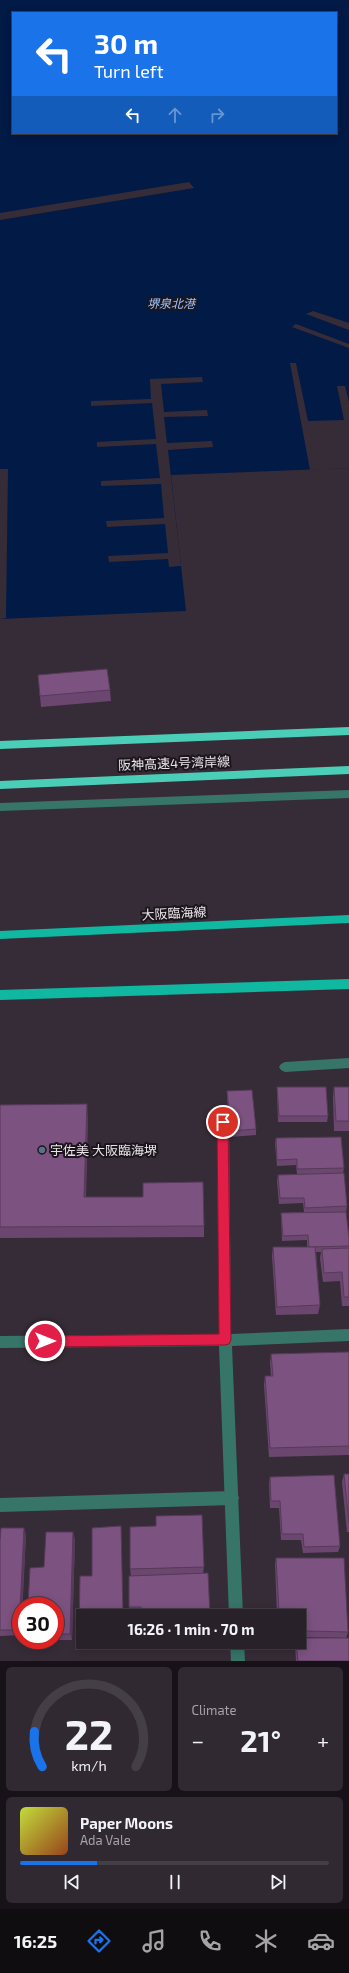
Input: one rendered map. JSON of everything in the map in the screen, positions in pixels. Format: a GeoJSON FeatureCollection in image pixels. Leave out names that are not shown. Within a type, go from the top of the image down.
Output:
{"type":"FeatureCollection","features":[{"type":"Feature","properties":{"kind":"highway","name":"阪神高速4号湾岸線"},"geometry":{"type":"LineString","coordinates":[[0,745],[349,731]]}},
{"type":"Feature","properties":{"kind":"highway","name":"阪神高速4号湾岸線"},"geometry":{"type":"LineString","coordinates":[[0,785],[349,770]]}},
{"type":"Feature","properties":{"kind":"main road","name":"大阪臨海線"},"geometry":{"type":"LineString","coordinates":[[0,935],[349,919]]}},
{"type":"Feature","properties":{"kind":"main road"},"geometry":{"type":"LineString","coordinates":[[0,995],[349,984]]}},
{"type":"Feature","properties":{"kind":"street"},"geometry":{"type":"LineString","coordinates":[[0,807],[349,794]]}},
{"type":"Feature","properties":{"kind":"street"},"geometry":{"type":"LineString","coordinates":[[284,1068],[349,1063]]}},
{"type":"Feature","properties":{"kind":"street"},"geometry":{"type":"LineString","coordinates":[[223,1122],[225,1340],[236,1609]]}},
{"type":"Feature","properties":{"kind":"street"},"geometry":{"type":"LineString","coordinates":[[0,1342],[225,1340],[349,1335]]}},
{"type":"Feature","properties":{"kind":"street"},"geometry":{"type":"LineString","coordinates":[[0,1505],[232,1498]]}},
{"type":"Feature","properties":{"kind":"street"},"geometry":{"type":"LineString","coordinates":[[237,1649],[238,1661]]}},
{"type":"Feature","properties":{"kind":"water","name":"堺泉北港"},"geometry":{"type":"Polygon","coordinates":[[[0,0],[349,0],[349,468],[171,475],[186,611],[0,619],[0,0]]]}},
{"type":"Feature","properties":{"kind":"pier"},"geometry":{"type":"Polygon","coordinates":[[[189,182],[194,188],[0,220],[0,213],[189,182]]]}},
{"type":"Feature","properties":{"kind":"pier"},"geometry":{"type":"Polygon","coordinates":[[[313,311],[349,323],[349,330],[306,314],[313,311]]]}},
{"type":"Feature","properties":{"kind":"pier"},"geometry":{"type":"Polygon","coordinates":[[[296,324],[349,344],[349,348],[292,327],[296,324]]]}},
{"type":"Feature","properties":{"kind":"pier"},"geometry":{"type":"Polygon","coordinates":[[[290,363],[296,363],[308,421],[344,420],[337,386],[345,386],[349,402],[349,468],[310,470],[290,363]]]}},
{"type":"Feature","properties":{"kind":"pier"},"geometry":{"type":"Polygon","coordinates":[[[202,377],[203,382],[161,384],[164,412],[207,410],[208,416],[164,417],[167,443],[212,441],[213,447],[168,450],[181,566],[169,567],[168,559],[109,562],[108,556],[168,553],[165,524],[107,527],[106,521],[164,518],[161,484],[101,486],[101,481],[160,478],[156,444],[97,447],[97,442],[156,439],[152,403],[91,406],[91,401],[151,399],[150,379],[202,377]]]}},
{"type":"Feature","properties":{"kind":"pier"},"geometry":{"type":"Polygon","coordinates":[[[0,469],[8,469],[6,618],[0,619],[0,469]]]}},
{"type":"Feature","properties":{"kind":"building"},"geometry":{"type":"Polygon","coordinates":[[[107,669],[110,690],[40,696],[38,675],[107,669]]]}},
{"type":"Feature","properties":{"kind":"building"},"geometry":{"type":"Polygon","coordinates":[[[277,1087],[326,1087],[328,1116],[279,1116],[277,1087]]]}},
{"type":"Feature","properties":{"kind":"building"},"geometry":{"type":"Polygon","coordinates":[[[334,1087],[349,1087],[349,1121],[336,1121],[334,1087]]]}},
{"type":"Feature","properties":{"kind":"building"},"geometry":{"type":"Polygon","coordinates":[[[252,1090],[256,1129],[231,1131],[227,1091],[252,1090]]]}},
{"type":"Feature","properties":{"kind":"building"},"geometry":{"type":"Polygon","coordinates":[[[87,1104],[84,1197],[143,1197],[143,1183],[203,1182],[204,1226],[0,1227],[0,1105],[87,1104]]]}},
{"type":"Feature","properties":{"kind":"building"},"geometry":{"type":"Polygon","coordinates":[[[341,1137],[344,1168],[297,1169],[297,1159],[277,1160],[276,1138],[341,1137]]]}},
{"type":"Feature","properties":{"kind":"building"},"geometry":{"type":"Polygon","coordinates":[[[344,1173],[347,1206],[305,1208],[304,1198],[280,1198],[278,1175],[344,1173]]]}},
{"type":"Feature","properties":{"kind":"building"},"geometry":{"type":"Polygon","coordinates":[[[346,1212],[349,1246],[309,1247],[308,1235],[283,1236],[281,1213],[346,1212]]]}},
{"type":"Feature","properties":{"kind":"building"},"geometry":{"type":"Polygon","coordinates":[[[273,1247],[315,1247],[320,1305],[277,1307],[273,1247]]]}},
{"type":"Feature","properties":{"kind":"building"},"geometry":{"type":"Polygon","coordinates":[[[349,1248],[349,1297],[344,1297],[342,1272],[324,1273],[322,1249],[349,1248]]]}},
{"type":"Feature","properties":{"kind":"building"},"geometry":{"type":"Polygon","coordinates":[[[349,1352],[349,1446],[270,1448],[265,1376],[273,1376],[271,1354],[349,1352]]]}},
{"type":"Feature","properties":{"kind":"building"},"geometry":{"type":"Polygon","coordinates":[[[344,1474],[349,1474],[349,1523],[344,1474]]]}},
{"type":"Feature","properties":{"kind":"building"},"geometry":{"type":"Polygon","coordinates":[[[334,1475],[340,1546],[304,1547],[303,1534],[282,1534],[280,1501],[271,1501],[270,1477],[334,1475]]]}},
{"type":"Feature","properties":{"kind":"building"},"geometry":{"type":"Polygon","coordinates":[[[202,1515],[204,1567],[130,1569],[130,1527],[156,1526],[156,1516],[202,1515]]]}},
{"type":"Feature","properties":{"kind":"building"},"geometry":{"type":"Polygon","coordinates":[[[121,1526],[123,1609],[79,1609],[80,1576],[92,1576],[92,1528],[121,1526]]]}},
{"type":"Feature","properties":{"kind":"building"},"geometry":{"type":"Polygon","coordinates":[[[1,1528],[24,1528],[21,1597],[12,1597],[12,1630],[0,1630],[1,1528]]]}},
{"type":"Feature","properties":{"kind":"building"},"geometry":{"type":"Polygon","coordinates":[[[46,1532],[73,1532],[70,1634],[64,1634],[64,1597],[28,1597],[30,1568],[44,1567],[46,1532]]]}},
{"type":"Feature","properties":{"kind":"building"},"geometry":{"type":"Polygon","coordinates":[[[276,1558],[344,1558],[348,1632],[306,1631],[306,1609],[279,1609],[276,1558]]]}},
{"type":"Feature","properties":{"kind":"building"},"geometry":{"type":"Polygon","coordinates":[[[208,1573],[210,1609],[141,1609],[141,1607],[129,1607],[129,1576],[208,1573]]]}},
{"type":"Feature","properties":{"kind":"building"},"geometry":{"type":"Polygon","coordinates":[[[306,1638],[349,1638],[349,1661],[298,1661],[297,1649],[306,1649],[306,1638]]]}},
{"type":"Feature","properties":{"kind":"place","name":"宇佐美 大阪臨海堺"},"geometry":{"type":"Point","coordinates":[42,1150]}},
{"type":"Feature","properties":{"kind":"route"},"geometry":{"type":"LineString","coordinates":[[45,1341],[225,1340],[223,1122]]}}]}
